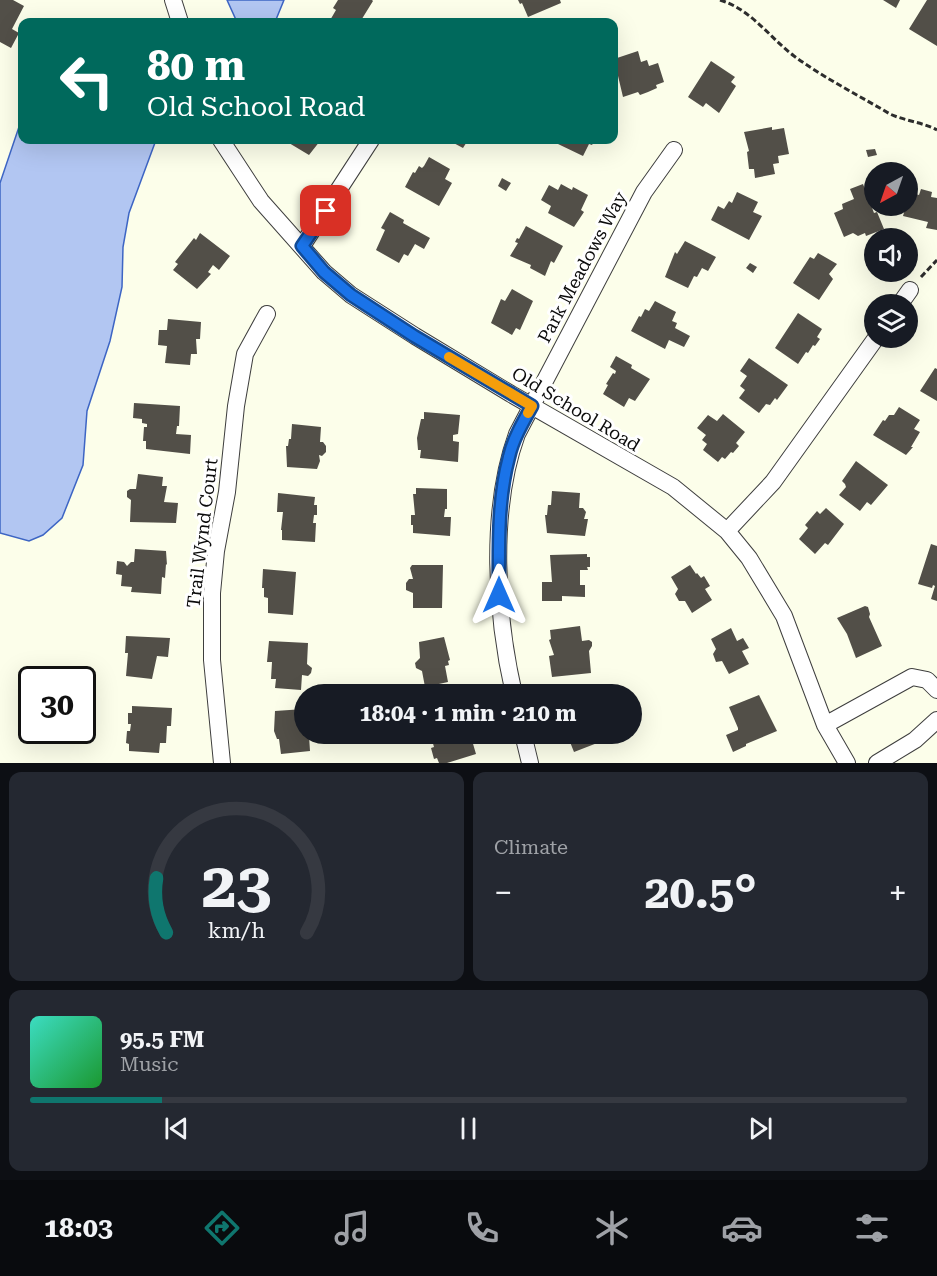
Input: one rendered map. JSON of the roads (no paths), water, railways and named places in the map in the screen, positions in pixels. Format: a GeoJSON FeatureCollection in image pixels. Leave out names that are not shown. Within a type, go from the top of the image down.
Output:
{"type":"FeatureCollection","features":[{"type":"Feature","properties":{"kind":"street"},"geometry":{"type":"LineString","coordinates":[[173,0],[179,18]]}},
{"type":"Feature","properties":{"kind":"street","name":"Old School Road"},"geometry":{"type":"LineString","coordinates":[[224,144],[261,201],[324,272],[351,295],[414,336],[673,487],[727,531],[749,558],[784,616],[825,725],[847,763]]}},
{"type":"Feature","properties":{"kind":"street"},"geometry":{"type":"LineString","coordinates":[[302,246],[369,144]]}},
{"type":"Feature","properties":{"kind":"street","name":"Park Meadows Way"},"geometry":{"type":"LineString","coordinates":[[512,684],[504,652],[499,595],[502,500],[509,457],[517,434],[644,192],[675,150]]}},
{"type":"Feature","properties":{"kind":"street","name":"Trail Wynd Court"},"geometry":{"type":"LineString","coordinates":[[222,763],[212,660],[214,572],[227,492],[244,354],[267,314]]}},
{"type":"Feature","properties":{"kind":"street"},"geometry":{"type":"LineString","coordinates":[[727,531],[773,482],[869,348]]}},
{"type":"Feature","properties":{"kind":"street"},"geometry":{"type":"LineString","coordinates":[[825,725],[912,677],[927,680],[937,690]]}},
{"type":"Feature","properties":{"kind":"street"},"geometry":{"type":"LineString","coordinates":[[877,763],[915,740],[937,720]]}},
{"type":"Feature","properties":{"kind":"street"},"geometry":{"type":"LineString","coordinates":[[525,744],[530,763]]}},
{"type":"Feature","properties":{"kind":"water"},"geometry":{"type":"Polygon","coordinates":[[[227,0],[284,0],[277,18],[235,18],[227,0]]]}},
{"type":"Feature","properties":{"kind":"water"},"geometry":{"type":"Polygon","coordinates":[[[18,130],[18,144],[155,144],[129,213],[123,247],[122,287],[110,341],[87,411],[83,465],[62,518],[43,535],[29,541],[0,533],[0,183],[18,130]]]}}]}
